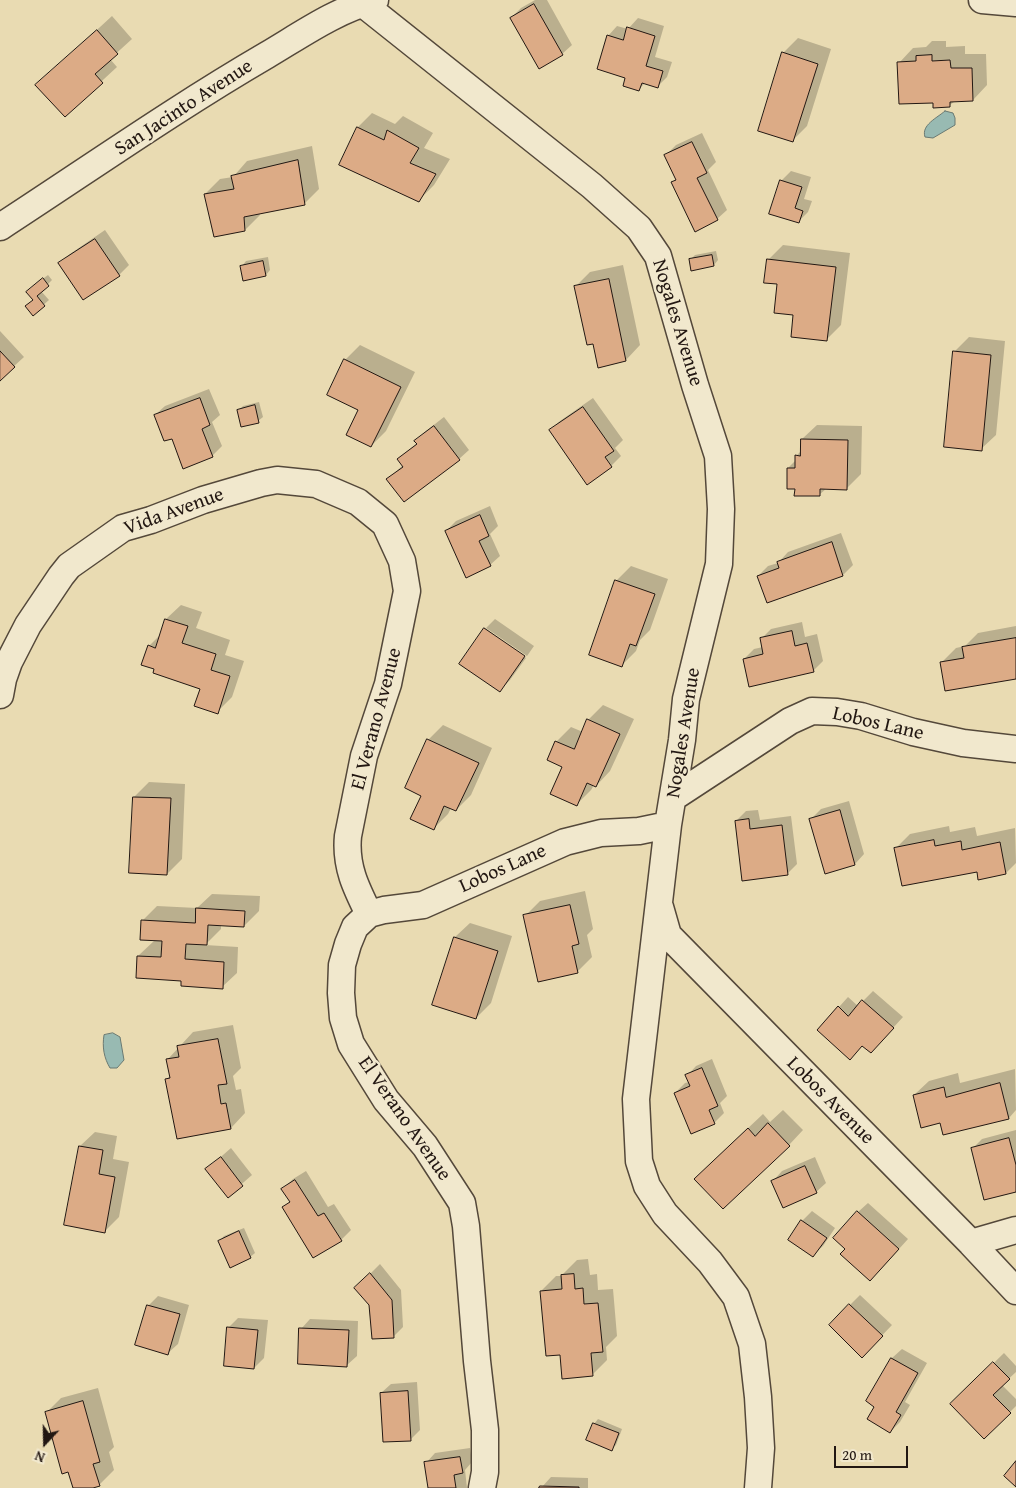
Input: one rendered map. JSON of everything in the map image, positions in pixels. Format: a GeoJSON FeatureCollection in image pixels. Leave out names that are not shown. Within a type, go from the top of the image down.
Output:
{"type":"FeatureCollection","features":[{"type":"Feature","properties":{"kind":"street"},"geometry":{"type":"LineString","coordinates":[[982,0],[1016,3]]}},
{"type":"Feature","properties":{"kind":"street","name":"San Jacinto Avenue"},"geometry":{"type":"LineString","coordinates":[[0,227],[230,76],[331,18],[365,1]]}},
{"type":"Feature","properties":{"kind":"street","name":"Nogales Avenue"},"geometry":{"type":"LineString","coordinates":[[365,1],[592,186],[639,228],[658,256],[695,385],[718,456],[721,509],[719,564],[686,699],[674,797],[668,825],[636,1099],[638,1161],[646,1186],[665,1214],[710,1262],[736,1296],[752,1344],[761,1448],[758,1488]]}},
{"type":"Feature","properties":{"kind":"street","name":"Vida Avenue"},"geometry":{"type":"LineString","coordinates":[[0,695],[9,662],[25,632],[61,576],[69,566],[123,528],[151,520],[203,500],[261,483],[277,480],[316,484]]}},
{"type":"Feature","properties":{"kind":"street","name":"El Verano Avenue"},"geometry":{"type":"LineString","coordinates":[[316,484],[358,502],[385,524],[402,561],[407,591],[388,684],[364,756],[348,836],[347,849],[353,881],[369,914],[355,927],[344,958],[341,993],[343,1018],[351,1044],[386,1100],[425,1146],[462,1203],[466,1226],[477,1361],[485,1430],[485,1472],[482,1488]]}},
{"type":"Feature","properties":{"kind":"street","name":"Lobos Lane"},"geometry":{"type":"LineString","coordinates":[[674,797],[790,720],[812,711],[837,712],[861,716],[913,732],[964,743],[1016,749]]}},
{"type":"Feature","properties":{"kind":"street","name":"Lobos Lane"},"geometry":{"type":"LineString","coordinates":[[369,914],[423,905],[564,842],[601,833],[639,831],[668,825]]}},
{"type":"Feature","properties":{"kind":"street","name":"Lobos Avenue"},"geometry":{"type":"LineString","coordinates":[[659,902],[668,935],[1016,1291]]}},
{"type":"Feature","properties":{"kind":"street"},"geometry":{"type":"LineString","coordinates":[[971,1243],[1016,1230]]}},
{"type":"Feature","properties":{"kind":"water"},"geometry":{"type":"Polygon","coordinates":[[[945,111],[953,113],[955,125],[933,138],[925,137],[924,133],[927,125],[945,111]]]}},
{"type":"Feature","properties":{"kind":"water"},"geometry":{"type":"Polygon","coordinates":[[[113,1033],[120,1037],[124,1060],[117,1068],[110,1068],[103,1048],[104,1035],[113,1033]]]}},
{"type":"Feature","properties":{"kind":"building"},"geometry":{"type":"Polygon","coordinates":[[[534,4],[563,55],[539,69],[510,18],[534,4]]]}},
{"type":"Feature","properties":{"kind":"building"},"geometry":{"type":"Polygon","coordinates":[[[627,27],[655,36],[646,66],[663,71],[658,88],[642,83],[639,91],[623,86],[625,78],[597,69],[607,35],[623,40],[627,27]]]}},
{"type":"Feature","properties":{"kind":"building"},"geometry":{"type":"Polygon","coordinates":[[[97,30],[118,54],[95,74],[103,83],[65,117],[35,85],[97,30]]]}},
{"type":"Feature","properties":{"kind":"building"},"geometry":{"type":"Polygon","coordinates":[[[782,52],[818,64],[793,142],[758,131],[782,52]]]}},
{"type":"Feature","properties":{"kind":"building"},"geometry":{"type":"Polygon","coordinates":[[[932,55],[932,61],[950,60],[951,68],[972,68],[973,101],[950,102],[950,107],[933,108],[933,103],[899,104],[897,62],[916,61],[916,56],[932,55]]]}},
{"type":"Feature","properties":{"kind":"building"},"geometry":{"type":"Polygon","coordinates":[[[357,127],[384,140],[387,130],[419,148],[410,163],[436,174],[419,202],[339,165],[357,127]]]}},
{"type":"Feature","properties":{"kind":"building"},"geometry":{"type":"Polygon","coordinates":[[[692,142],[707,173],[697,178],[718,220],[695,232],[671,182],[676,180],[664,155],[692,142]]]}},
{"type":"Feature","properties":{"kind":"building"},"geometry":{"type":"Polygon","coordinates":[[[298,160],[305,205],[244,217],[245,231],[214,237],[204,194],[234,189],[231,176],[298,160]]]}},
{"type":"Feature","properties":{"kind":"building"},"geometry":{"type":"Polygon","coordinates":[[[780,180],[802,187],[795,208],[803,211],[799,223],[769,214],[780,180]]]}},
{"type":"Feature","properties":{"kind":"building"},"geometry":{"type":"Polygon","coordinates":[[[95,239],[120,276],[83,300],[58,263],[95,239]]]}},
{"type":"Feature","properties":{"kind":"building"},"geometry":{"type":"Polygon","coordinates":[[[712,255],[714,266],[691,271],[689,259],[712,255]]]}},
{"type":"Feature","properties":{"kind":"building"},"geometry":{"type":"Polygon","coordinates":[[[767,259],[836,267],[827,341],[791,337],[793,315],[774,313],[777,284],[764,283],[767,259]]]}},
{"type":"Feature","properties":{"kind":"building"},"geometry":{"type":"Polygon","coordinates":[[[263,261],[266,276],[243,281],[240,266],[263,261]]]}},
{"type":"Feature","properties":{"kind":"building"},"geometry":{"type":"Polygon","coordinates":[[[43,278],[49,286],[37,296],[45,306],[33,316],[25,306],[33,300],[26,292],[43,278]]]}},
{"type":"Feature","properties":{"kind":"building"},"geometry":{"type":"Polygon","coordinates":[[[609,279],[626,361],[598,368],[593,344],[587,345],[574,286],[609,279]]]}},
{"type":"Feature","properties":{"kind":"building"},"geometry":{"type":"Polygon","coordinates":[[[0,351],[15,367],[0,381],[0,351]]]}},
{"type":"Feature","properties":{"kind":"building"},"geometry":{"type":"Polygon","coordinates":[[[953,351],[991,355],[982,451],[944,447],[953,351]]]}},
{"type":"Feature","properties":{"kind":"building"},"geometry":{"type":"Polygon","coordinates":[[[344,359],[401,387],[371,447],[346,435],[358,410],[327,395],[344,359]]]}},
{"type":"Feature","properties":{"kind":"building"},"geometry":{"type":"Polygon","coordinates":[[[200,398],[210,425],[202,429],[213,457],[183,469],[172,439],[164,441],[154,415],[200,398]]]}},
{"type":"Feature","properties":{"kind":"building"},"geometry":{"type":"Polygon","coordinates":[[[255,405],[259,423],[241,427],[237,410],[255,405]]]}},
{"type":"Feature","properties":{"kind":"building"},"geometry":{"type":"Polygon","coordinates":[[[583,407],[614,451],[605,457],[612,467],[587,485],[549,430],[583,407]]]}},
{"type":"Feature","properties":{"kind":"building"},"geometry":{"type":"Polygon","coordinates":[[[434,426],[460,460],[404,502],[386,479],[403,467],[397,459],[417,444],[414,441],[434,426]]]}},
{"type":"Feature","properties":{"kind":"building"},"geometry":{"type":"Polygon","coordinates":[[[801,439],[848,440],[847,490],[820,489],[820,496],[794,496],[795,489],[787,489],[787,468],[795,468],[795,455],[800,456],[801,439]]]}},
{"type":"Feature","properties":{"kind":"building"},"geometry":{"type":"Polygon","coordinates":[[[480,515],[489,536],[479,541],[491,566],[466,578],[445,531],[480,515]]]}},
{"type":"Feature","properties":{"kind":"building"},"geometry":{"type":"Polygon","coordinates":[[[832,542],[843,576],[767,603],[757,576],[779,568],[777,562],[832,542]]]}},
{"type":"Feature","properties":{"kind":"building"},"geometry":{"type":"Polygon","coordinates":[[[615,580],[655,594],[636,646],[630,644],[622,667],[589,655],[615,580]]]}},
{"type":"Feature","properties":{"kind":"building"},"geometry":{"type":"Polygon","coordinates":[[[165,619],[188,626],[182,643],[216,654],[211,670],[230,676],[218,714],[194,706],[200,689],[153,673],[154,669],[141,665],[148,645],[155,648],[165,619]]]}},
{"type":"Feature","properties":{"kind":"building"},"geometry":{"type":"Polygon","coordinates":[[[484,628],[525,656],[500,692],[459,664],[484,628]]]}},
{"type":"Feature","properties":{"kind":"building"},"geometry":{"type":"Polygon","coordinates":[[[792,631],[795,646],[807,643],[814,672],[749,687],[743,659],[763,654],[760,638],[792,631]]]}},
{"type":"Feature","properties":{"kind":"building"},"geometry":{"type":"Polygon","coordinates":[[[1016,638],[1016,679],[945,691],[940,662],[964,658],[962,647],[1016,638]]]}},
{"type":"Feature","properties":{"kind":"building"},"geometry":{"type":"Polygon","coordinates":[[[587,719],[620,734],[596,787],[587,783],[577,806],[550,794],[562,767],[547,760],[555,741],[574,749],[587,719]]]}},
{"type":"Feature","properties":{"kind":"building"},"geometry":{"type":"Polygon","coordinates":[[[427,739],[479,763],[456,811],[444,806],[434,830],[410,819],[421,796],[405,788],[427,739]]]}},
{"type":"Feature","properties":{"kind":"building"},"geometry":{"type":"Polygon","coordinates":[[[133,797],[171,798],[167,875],[129,873],[133,797]]]}},
{"type":"Feature","properties":{"kind":"building"},"geometry":{"type":"Polygon","coordinates":[[[840,810],[855,865],[825,874],[809,819],[840,810]]]}},
{"type":"Feature","properties":{"kind":"building"},"geometry":{"type":"Polygon","coordinates":[[[749,819],[750,829],[782,825],[788,875],[742,881],[735,821],[749,819]]]}},
{"type":"Feature","properties":{"kind":"building"},"geometry":{"type":"Polygon","coordinates":[[[934,840],[935,846],[961,841],[962,850],[1000,842],[1006,874],[978,880],[977,872],[902,886],[894,848],[934,840]]]}},
{"type":"Feature","properties":{"kind":"building"},"geometry":{"type":"Polygon","coordinates":[[[570,905],[579,944],[572,946],[578,973],[538,982],[523,915],[570,905]]]}},
{"type":"Feature","properties":{"kind":"building"},"geometry":{"type":"Polygon","coordinates":[[[196,908],[245,911],[244,927],[208,925],[207,945],[186,944],[185,959],[224,962],[223,989],[181,986],[181,981],[136,978],[137,956],[161,957],[162,941],[140,940],[141,920],[195,923],[196,908]]]}},
{"type":"Feature","properties":{"kind":"building"},"geometry":{"type":"Polygon","coordinates":[[[454,937],[498,951],[476,1019],[432,1005],[454,937]]]}},
{"type":"Feature","properties":{"kind":"building"},"geometry":{"type":"Polygon","coordinates":[[[862,1000],[894,1028],[871,1053],[862,1046],[850,1060],[817,1030],[838,1006],[848,1016],[862,1000]]]}},
{"type":"Feature","properties":{"kind":"building"},"geometry":{"type":"Polygon","coordinates":[[[218,1039],[227,1084],[218,1085],[221,1104],[226,1103],[231,1129],[177,1139],[165,1079],[170,1078],[166,1059],[179,1057],[177,1046],[218,1039]]]}},
{"type":"Feature","properties":{"kind":"building"},"geometry":{"type":"Polygon","coordinates":[[[702,1068],[718,1106],[709,1110],[715,1124],[691,1134],[674,1093],[690,1086],[685,1075],[702,1068]]]}},
{"type":"Feature","properties":{"kind":"building"},"geometry":{"type":"Polygon","coordinates":[[[1000,1083],[1009,1119],[943,1135],[940,1123],[921,1128],[913,1095],[944,1087],[946,1097],[1000,1083]]]}},
{"type":"Feature","properties":{"kind":"building"},"geometry":{"type":"Polygon","coordinates":[[[768,1123],[790,1146],[723,1209],[694,1179],[748,1128],[755,1136],[768,1123]]]}},
{"type":"Feature","properties":{"kind":"building"},"geometry":{"type":"Polygon","coordinates":[[[1009,1138],[1016,1165],[1016,1192],[984,1200],[971,1148],[1009,1138]]]}},
{"type":"Feature","properties":{"kind":"building"},"geometry":{"type":"Polygon","coordinates":[[[79,1146],[103,1150],[99,1174],[115,1177],[105,1233],[64,1225],[79,1146]]]}},
{"type":"Feature","properties":{"kind":"building"},"geometry":{"type":"Polygon","coordinates":[[[221,1157],[243,1186],[228,1198],[205,1169],[221,1157]]]}},
{"type":"Feature","properties":{"kind":"building"},"geometry":{"type":"Polygon","coordinates":[[[805,1166],[817,1193],[783,1208],[771,1181],[805,1166]]]}},
{"type":"Feature","properties":{"kind":"building"},"geometry":{"type":"Polygon","coordinates":[[[295,1180],[318,1216],[324,1213],[342,1241],[313,1258],[282,1207],[290,1202],[281,1189],[295,1180]]]}},
{"type":"Feature","properties":{"kind":"building"},"geometry":{"type":"Polygon","coordinates":[[[857,1211],[899,1249],[870,1281],[840,1254],[845,1249],[833,1238],[857,1211]]]}},
{"type":"Feature","properties":{"kind":"building"},"geometry":{"type":"Polygon","coordinates":[[[801,1220],[827,1238],[813,1257],[788,1240],[801,1220]]]}},
{"type":"Feature","properties":{"kind":"building"},"geometry":{"type":"Polygon","coordinates":[[[239,1231],[251,1258],[230,1268],[218,1241],[239,1231]]]}},
{"type":"Feature","properties":{"kind":"building"},"geometry":{"type":"Polygon","coordinates":[[[370,1273],[392,1300],[394,1338],[372,1339],[369,1305],[354,1288],[370,1273]]]}},
{"type":"Feature","properties":{"kind":"building"},"geometry":{"type":"Polygon","coordinates":[[[574,1274],[575,1289],[583,1288],[584,1304],[598,1303],[603,1352],[591,1353],[593,1376],[562,1379],[560,1355],[546,1356],[540,1291],[562,1289],[561,1275],[574,1274]]]}},
{"type":"Feature","properties":{"kind":"building"},"geometry":{"type":"Polygon","coordinates":[[[849,1304],[883,1336],[862,1358],[829,1325],[849,1304]]]}},
{"type":"Feature","properties":{"kind":"building"},"geometry":{"type":"Polygon","coordinates":[[[147,1305],[180,1314],[168,1355],[135,1345],[147,1305]]]}},
{"type":"Feature","properties":{"kind":"building"},"geometry":{"type":"Polygon","coordinates":[[[227,1327],[258,1330],[254,1369],[224,1366],[227,1327]]]}},
{"type":"Feature","properties":{"kind":"building"},"geometry":{"type":"Polygon","coordinates":[[[299,1328],[349,1330],[347,1367],[298,1364],[299,1328]]]}},
{"type":"Feature","properties":{"kind":"building"},"geometry":{"type":"Polygon","coordinates":[[[891,1358],[918,1373],[896,1412],[901,1415],[890,1433],[867,1419],[874,1407],[866,1401],[891,1358]]]}},
{"type":"Feature","properties":{"kind":"building"},"geometry":{"type":"Polygon","coordinates":[[[993,1362],[1010,1379],[993,1395],[1011,1413],[984,1439],[950,1404],[993,1362]]]}},
{"type":"Feature","properties":{"kind":"building"},"geometry":{"type":"Polygon","coordinates":[[[408,1391],[411,1441],[383,1442],[380,1393],[408,1391]]]}},
{"type":"Feature","properties":{"kind":"building"},"geometry":{"type":"Polygon","coordinates":[[[83,1401],[100,1462],[93,1464],[100,1486],[73,1488],[68,1472],[62,1474],[45,1412],[83,1401]]]}},
{"type":"Feature","properties":{"kind":"building"},"geometry":{"type":"Polygon","coordinates":[[[593,1423],[619,1433],[612,1451],[586,1440],[593,1423]]]}},
{"type":"Feature","properties":{"kind":"building"},"geometry":{"type":"Polygon","coordinates":[[[460,1457],[463,1473],[454,1475],[456,1488],[428,1488],[424,1462],[460,1457]]]}},
{"type":"Feature","properties":{"kind":"building"},"geometry":{"type":"Polygon","coordinates":[[[1016,1461],[1016,1487],[1004,1476],[1016,1461]]]}},
{"type":"Feature","properties":{"kind":"building"},"geometry":{"type":"Polygon","coordinates":[[[540,1486],[579,1487],[579,1488],[539,1488],[540,1486]]]}}]}
